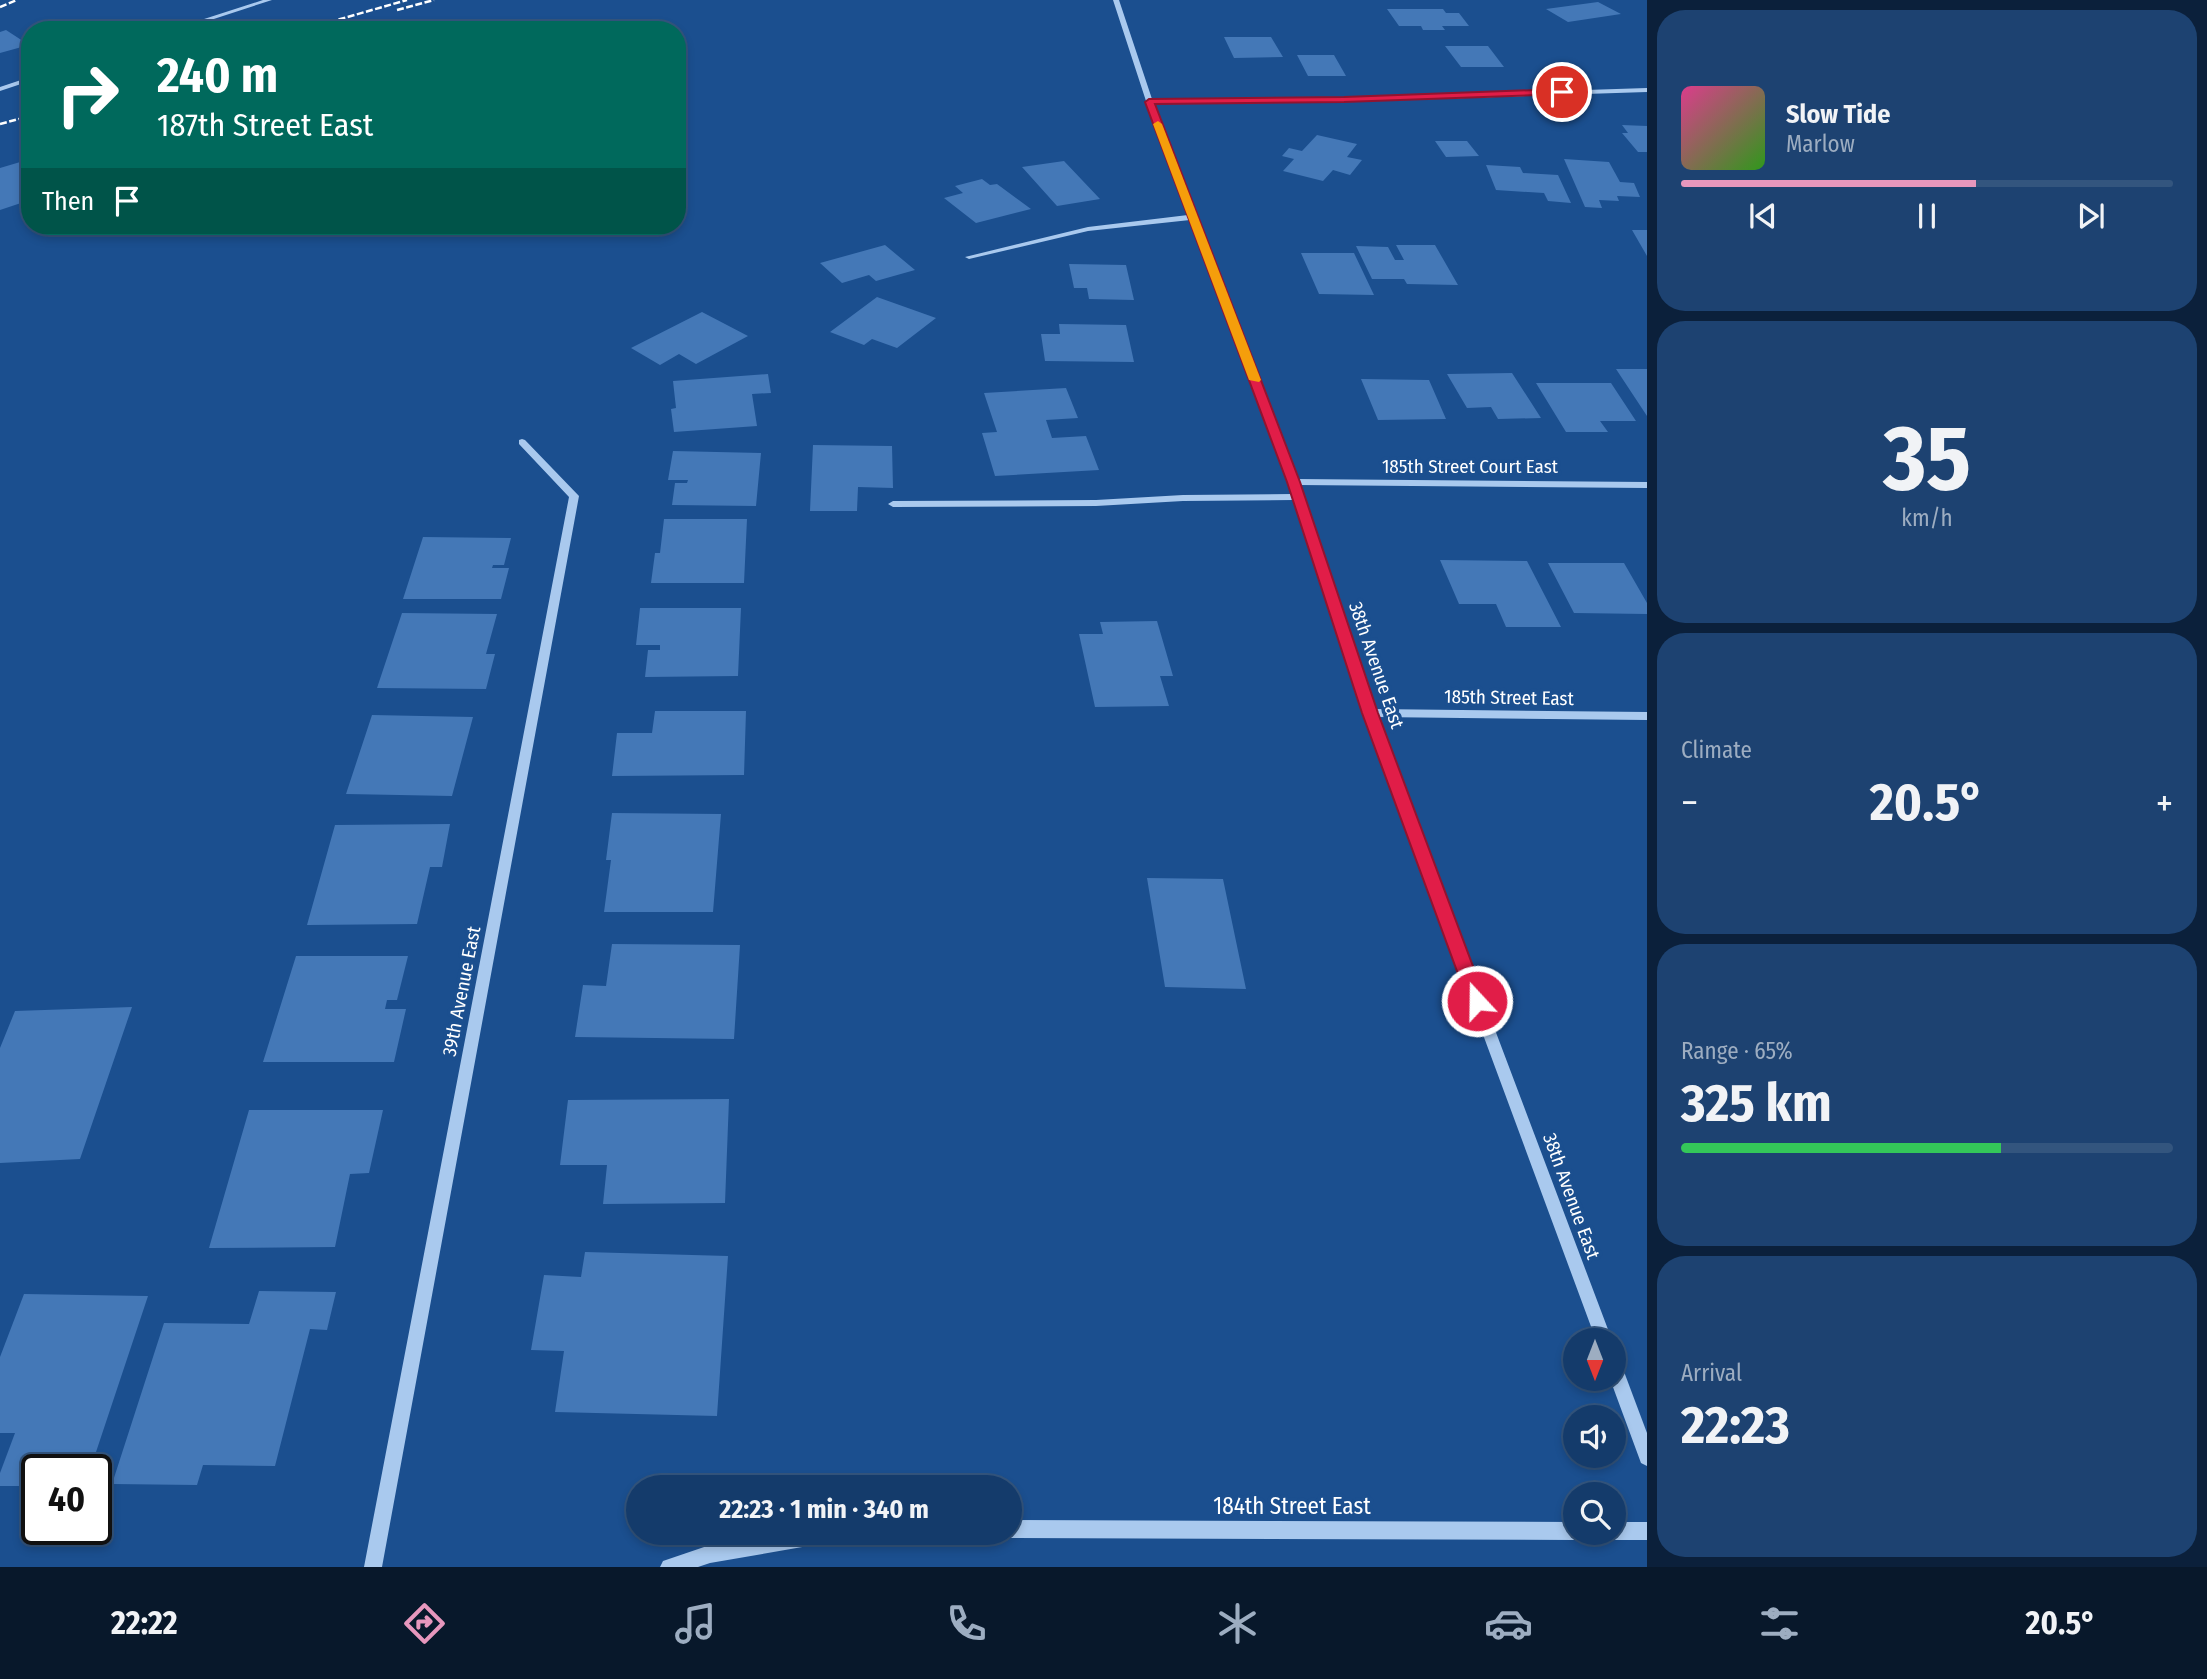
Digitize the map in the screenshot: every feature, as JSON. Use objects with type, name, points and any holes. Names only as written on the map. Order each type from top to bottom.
[{"type":"street","points":[[202,21],[269,0]]},
{"type":"street","name":"38th Avenue East","points":[[1116,0],[1149,102],[1293,482],[1370,713],[1600,1328]]},
{"type":"street","points":[[0,89],[21,82]]},
{"type":"street","points":[[1149,102],[1344,100],[1647,90]]},
{"type":"street","points":[[969,257],[1088,229],[1193,217]]},
{"type":"street","name":"39th Avenue East","points":[[373,1567],[574,496],[522,442]]},
{"type":"street","name":"185th Street Court East","points":[[1293,482],[1647,485]]},
{"type":"street","points":[[893,504],[1096,503],[1184,498],[1298,497]]},
{"type":"street","name":"185th Street East","points":[[1370,713],[1647,716]]},
{"type":"street","points":[[1623,1391],[1647,1457]]},
{"type":"street","name":"184th Street East","points":[[1022,1529],[1563,1531]]},
{"type":"street","points":[[1626,1531],[1647,1531]]},
{"type":"street","points":[[669,1567],[710,1554],[762,1545]]},
{"type":"building","points":[[1598,2],[1621,14],[1568,22],[1546,9]]},
{"type":"building","points":[[1387,9],[1443,9],[1446,13],[1459,13],[1469,26],[1442,26],[1445,30],[1423,30],[1421,26],[1399,26]]},
{"type":"building","points":[[6,30],[21,40],[21,47],[0,53],[0,32]]},
{"type":"building","points":[[1224,37],[1271,37],[1283,57],[1234,58]]},
{"type":"building","points":[[1445,46],[1488,46],[1504,67],[1461,67]]},
{"type":"building","points":[[1297,55],[1334,55],[1346,76],[1308,76]]},
{"type":"building","points":[[1622,125],[1647,126],[1647,152],[1638,152],[1622,133],[1628,133]]},
{"type":"building","points":[[1317,135],[1357,144],[1347,157],[1362,160],[1350,175],[1333,170],[1323,181],[1283,171],[1294,159],[1282,156],[1289,148],[1302,151]]},
{"type":"building","points":[[1435,141],[1467,141],[1479,156],[1446,157]]},
{"type":"building","points":[[1564,159],[1609,162],[1620,182],[1634,183],[1640,197],[1617,196],[1619,201],[1599,200],[1602,208],[1585,207]]},
{"type":"building","points":[[1064,161],[1100,199],[1057,206],[1022,167]]},
{"type":"building","points":[[21,162],[21,203],[0,210],[0,168]]},
{"type":"building","points":[[1486,165],[1520,167],[1523,173],[1558,175],[1571,203],[1548,201],[1544,193],[1496,190]]},
{"type":"building","points":[[982,179],[990,185],[997,184],[1031,209],[976,223],[944,198],[963,193],[955,186]]},
{"type":"building","points":[[1632,230],[1647,230],[1647,256]]},
{"type":"building","points":[[885,245],[915,270],[876,281],[869,275],[842,283],[820,263]]},
{"type":"building","points":[[1396,245],[1435,245],[1458,285],[1407,284],[1404,279],[1372,279],[1356,246],[1388,247],[1395,260],[1404,260]]},
{"type":"building","points":[[1301,253],[1354,253],[1374,295],[1319,294]]},
{"type":"building","points":[[1069,264],[1126,265],[1134,300],[1089,299],[1087,288],[1074,288]]},
{"type":"building","points":[[877,297],[936,318],[897,348],[872,339],[864,345],[830,332]]},
{"type":"building","points":[[702,312],[748,336],[696,364],[679,354],[660,365],[631,348]]},
{"type":"building","points":[[1059,324],[1126,325],[1134,362],[1045,361],[1041,334],[1060,334]]},
{"type":"building","points":[[1616,369],[1647,369],[1647,416]]},
{"type":"building","points":[[1512,373],[1541,418],[1498,419],[1491,407],[1467,408],[1447,374]]},
{"type":"building","points":[[768,374],[771,393],[752,394],[757,426],[674,432],[671,409],[676,408],[673,381]]},
{"type":"building","points":[[1361,379],[1429,380],[1446,419],[1378,420]]},
{"type":"building","points":[[1536,383],[1611,383],[1636,421],[1600,421],[1608,432],[1566,432]]},
{"type":"building","points":[[1066,388],[1078,418],[1046,420],[1052,438],[1086,436],[1099,470],[995,476],[982,433],[997,432],[984,393]]},
{"type":"building","points":[[813,445],[892,446],[893,488],[858,487],[857,511],[810,511]]},
{"type":"building","points":[[673,451],[761,453],[756,506],[672,505],[675,483],[687,483],[688,480],[668,480]]},
{"type":"building","points":[[664,519],[747,519],[744,583],[651,583],[655,553],[660,553]]},
{"type":"building","points":[[423,537],[511,538],[504,565],[493,565],[492,568],[509,568],[501,599],[403,599]]},
{"type":"building","points":[[1440,560],[1527,561],[1561,627],[1506,627],[1496,604],[1459,604]]},
{"type":"building","points":[[1548,563],[1624,563],[1647,603],[1647,614],[1574,613]]},
{"type":"building","points":[[640,608],[741,608],[738,676],[645,677],[648,650],[660,650],[660,645],[636,645]]},
{"type":"building","points":[[402,613],[497,614],[486,654],[495,654],[486,689],[377,688]]},
{"type":"building","points":[[1157,621],[1173,676],[1160,676],[1169,706],[1095,707],[1079,634],[1103,634],[1100,622]]},
{"type":"building","points":[[655,711],[746,711],[744,775],[612,776],[617,733],[652,733]]},
{"type":"building","points":[[372,715],[473,717],[452,796],[346,794]]},
{"type":"building","points":[[612,813],[721,814],[713,912],[604,912],[611,860],[606,860]]},
{"type":"building","points":[[450,824],[442,867],[430,867],[417,924],[307,925],[335,825]]},
{"type":"building","points":[[1147,878],[1223,879],[1246,989],[1165,987]]},
{"type":"building","points":[[612,944],[740,945],[734,1039],[575,1037],[583,985],[606,986]]},
{"type":"building","points":[[296,956],[408,956],[397,1000],[387,1000],[385,1009],[406,1009],[394,1062],[263,1062]]},
{"type":"building","points":[[132,1007],[80,1159],[0,1163],[0,1048],[15,1011]]},
{"type":"building","points":[[729,1099],[725,1203],[603,1204],[607,1165],[560,1165],[568,1100]]},
{"type":"building","points":[[249,1110],[383,1110],[369,1173],[350,1174],[335,1247],[209,1248]]},
{"type":"building","points":[[585,1252],[728,1256],[717,1416],[555,1412],[564,1351],[531,1350],[544,1275],[581,1277]]},
{"type":"building","points":[[259,1291],[336,1292],[327,1330],[310,1329],[275,1466],[203,1465],[197,1485],[112,1484],[164,1323],[249,1324]]},
{"type":"building","points":[[24,1294],[148,1296],[95,1454],[21,1454],[21,1486],[0,1486],[0,1473],[15,1433],[0,1433],[0,1357]]},
{"type":"railway","points":[[0,7],[17,0]]},
{"type":"railway","points":[[334,21],[407,0]]},
{"type":"railway","points":[[397,10],[434,0]]},
{"type":"railway","points":[[0,124],[21,118]]},
{"type":"slow traffic","points":[[1158,124],[1255,380]]},
{"type":"route","points":[[1477,1001],[1370,713],[1293,482],[1149,102],[1344,100],[1562,92]]}]
